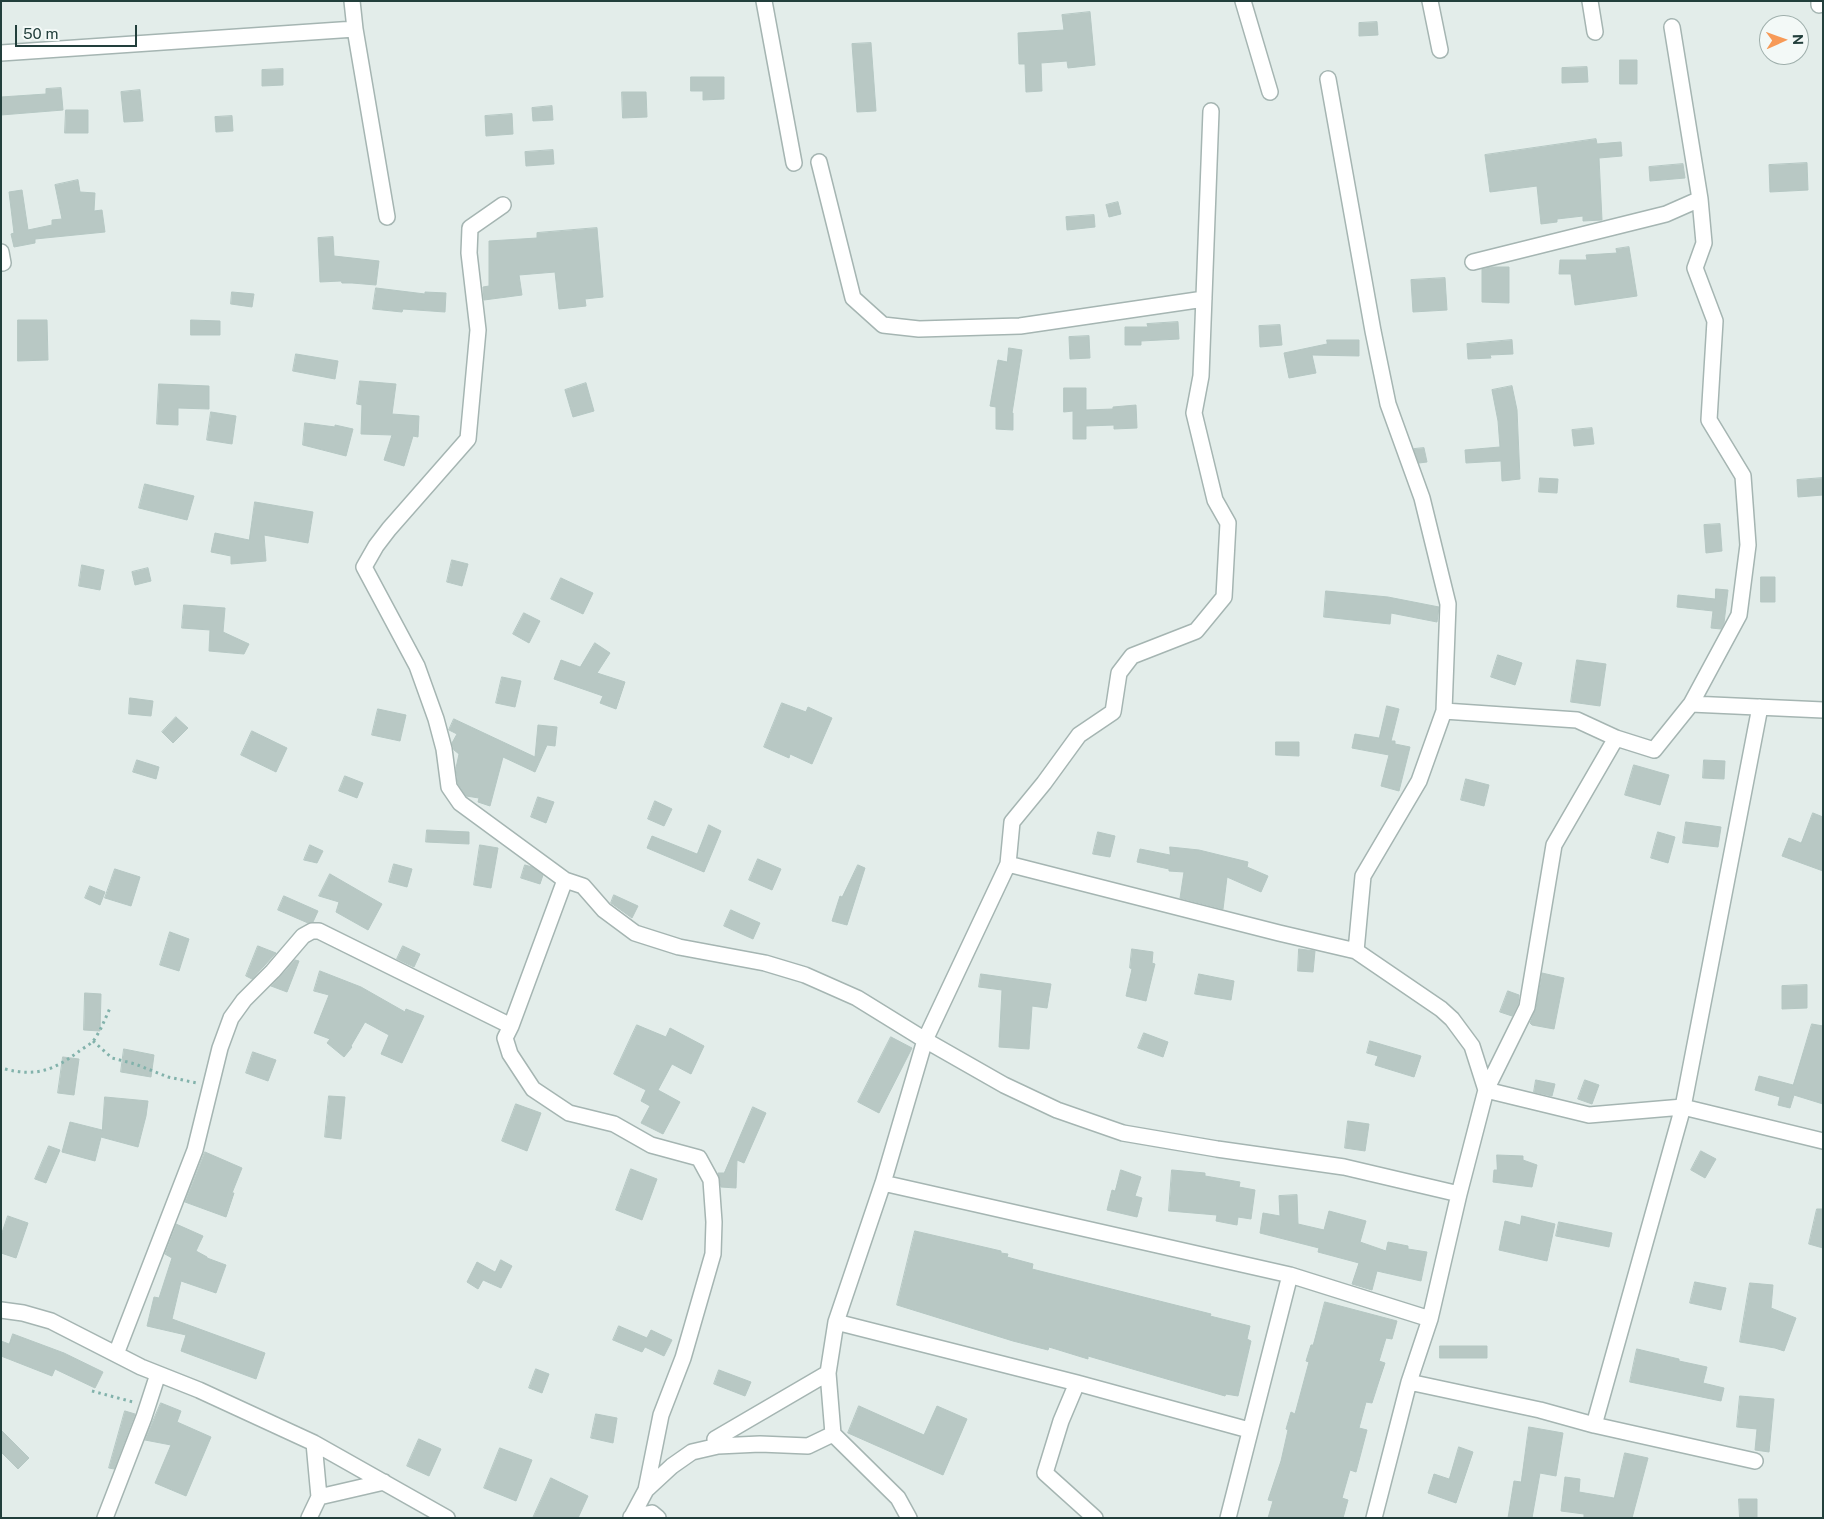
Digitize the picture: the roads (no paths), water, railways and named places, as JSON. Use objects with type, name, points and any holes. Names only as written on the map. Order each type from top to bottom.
[{"type":"street","points":[[352,1],[355,29],[388,217]]},
{"type":"street","points":[[764,1],[794,162]]},
{"type":"street","points":[[1243,1],[1270,92]]},
{"type":"street","points":[[1430,1],[1440,50]]},
{"type":"street","points":[[1590,1],[1595,32]]},
{"type":"street","points":[[1444,711],[1578,720],[1616,738],[1654,750],[1691,704],[1739,615],[1748,544],[1743,476],[1709,420],[1715,321],[1695,268],[1704,243],[1700,199],[1672,27]]},
{"type":"street","points":[[1,53],[355,29]]},
{"type":"street","points":[[1328,79],[1388,404],[1422,498],[1448,604],[1444,711],[1419,781],[1363,876],[1356,951]]},
{"type":"street","points":[[909,1518],[898,1498],[833,1434],[828,1373],[836,1322],[883,1183],[925,1040],[1008,864],[1012,822],[1044,783],[1079,734],[1113,712],[1119,673],[1132,656],[1196,631],[1224,597],[1228,523],[1214,500],[1194,413],[1201,376],[1211,110]]},
{"type":"street","points":[[819,162],[853,298],[883,325],[919,329],[1020,326],[1204,299]]},
{"type":"street","points":[[1473,262],[1666,214],[1700,199]]},
{"type":"street","points":[[503,205],[470,228],[469,253],[478,330],[468,439],[389,529],[364,566],[417,666],[444,749],[449,787],[460,803],[566,880],[583,886],[604,910],[635,933],[679,947],[765,963],[805,975],[857,998],[925,1040],[1004,1085],[1056,1110],[1123,1133],[1217,1149],[1344,1167],[1459,1194]]},
{"type":"street","points":[[1691,704],[1823,710]]},
{"type":"street","points":[[1594,1425],[1684,1107],[1760,708]]},
{"type":"street","points":[[1374,1518],[1409,1382],[1430,1319],[1459,1194],[1486,1090],[1527,1007],[1554,845],[1616,738]]},
{"type":"street","points":[[1008,864],[1356,951],[1441,1009],[1452,1019],[1472,1046],[1486,1090]]},
{"type":"street","points":[[566,880],[505,1038],[510,1054],[533,1089],[569,1113],[614,1124],[651,1146],[699,1158],[711,1180],[714,1222],[713,1254],[682,1358],[662,1415],[646,1490],[631,1518]]},
{"type":"street","points":[[116,1354],[195,1150],[220,1048],[231,1018],[244,1000],[273,971],[303,936],[312,931],[319,931],[511,1026]]},
{"type":"street","points":[[1486,1090],[1589,1116],[1684,1107],[1823,1141]]},
{"type":"street","points":[[883,1183],[1290,1275],[1430,1319]]},
{"type":"street","points":[[1228,1518],[1290,1275]]},
{"type":"street","points":[[1,1310],[23,1313],[52,1321],[158,1374],[199,1390],[314,1443],[447,1518]]},
{"type":"street","points":[[836,1322],[1077,1383],[1249,1430]]},
{"type":"street","points":[[718,1446],[715,1439],[828,1373]]},
{"type":"street","points":[[105,1518],[148,1406],[158,1374]]},
{"type":"street","points":[[1409,1382],[1540,1410],[1594,1425],[1755,1461]]},
{"type":"street","points":[[1077,1383],[1061,1421],[1045,1474],[1095,1518]]},
{"type":"street","points":[[646,1490],[672,1466],[692,1452],[718,1446],[760,1444],[808,1446],[833,1434]]},
{"type":"street","points":[[308,1518],[319,1497],[314,1443]]},
{"type":"street","points":[[319,1497],[384,1482]]},
{"type":"street","points":[[631,1518],[652,1513],[658,1518]]}]
